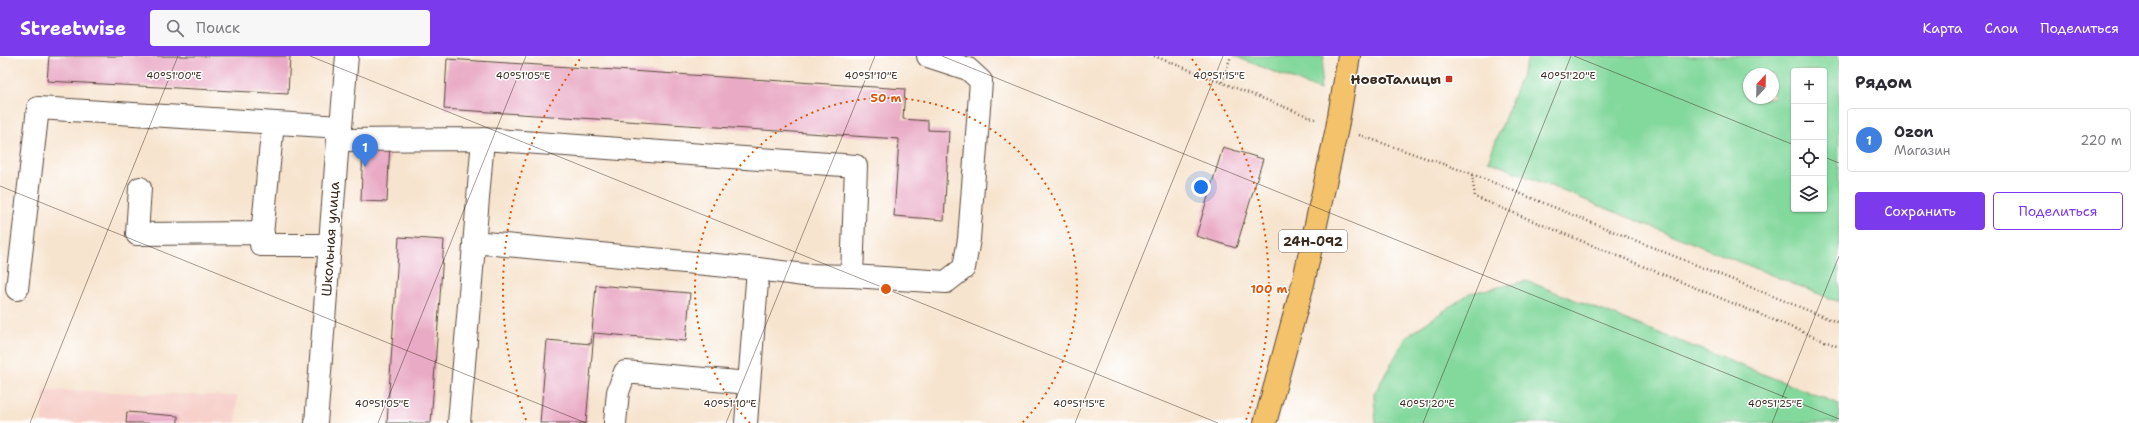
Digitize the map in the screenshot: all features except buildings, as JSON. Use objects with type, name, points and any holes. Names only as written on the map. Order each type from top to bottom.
[{"type":"main road","name":"24Н-092","points":[[1265,423],[1303,284],[1337,128],[1349,56]]},
{"type":"street","name":"Школьная улица","points":[[316,423],[339,134],[347,56]]},
{"type":"street","points":[[474,242],[758,269],[804,275],[852,276],[946,282],[964,268],[969,239],[981,81],[968,69],[928,56]]},
{"type":"street","points":[[17,289],[38,108],[273,123],[339,134],[483,139],[856,166],[852,276]]},
{"type":"street","points":[[273,123],[262,246],[330,245]]},
{"type":"street","points":[[459,423],[483,139]]},
{"type":"street","points":[[140,188],[137,234],[263,233]]},
{"type":"street","points":[[746,423],[758,269]]},
{"type":"street","points":[[615,423],[618,392],[625,372],[749,383]]},
{"type":"path","points":[[1154,56],[1337,128],[1472,174],[1839,323]]},
{"type":"path","points":[[1222,82],[1231,56]]},
{"type":"path","points":[[1472,174],[1474,197],[1839,347]]},
{"type":"shaded area","points":[[44,390],[237,396],[236,423],[42,423]]},
{"type":"green space","points":[[1234,56],[1324,56],[1320,90]]},
{"type":"green space","points":[[1529,56],[1839,56],[1839,302],[1488,161]]},
{"type":"green space","points":[[1527,281],[1839,404],[1839,423],[1376,423],[1374,394],[1407,336],[1470,293]]},
{"type":"place","name":"НовоТалицы","points":[[1449,79]]},
{"type":"place","name":"Ozon","points":[[365,167]]}]
